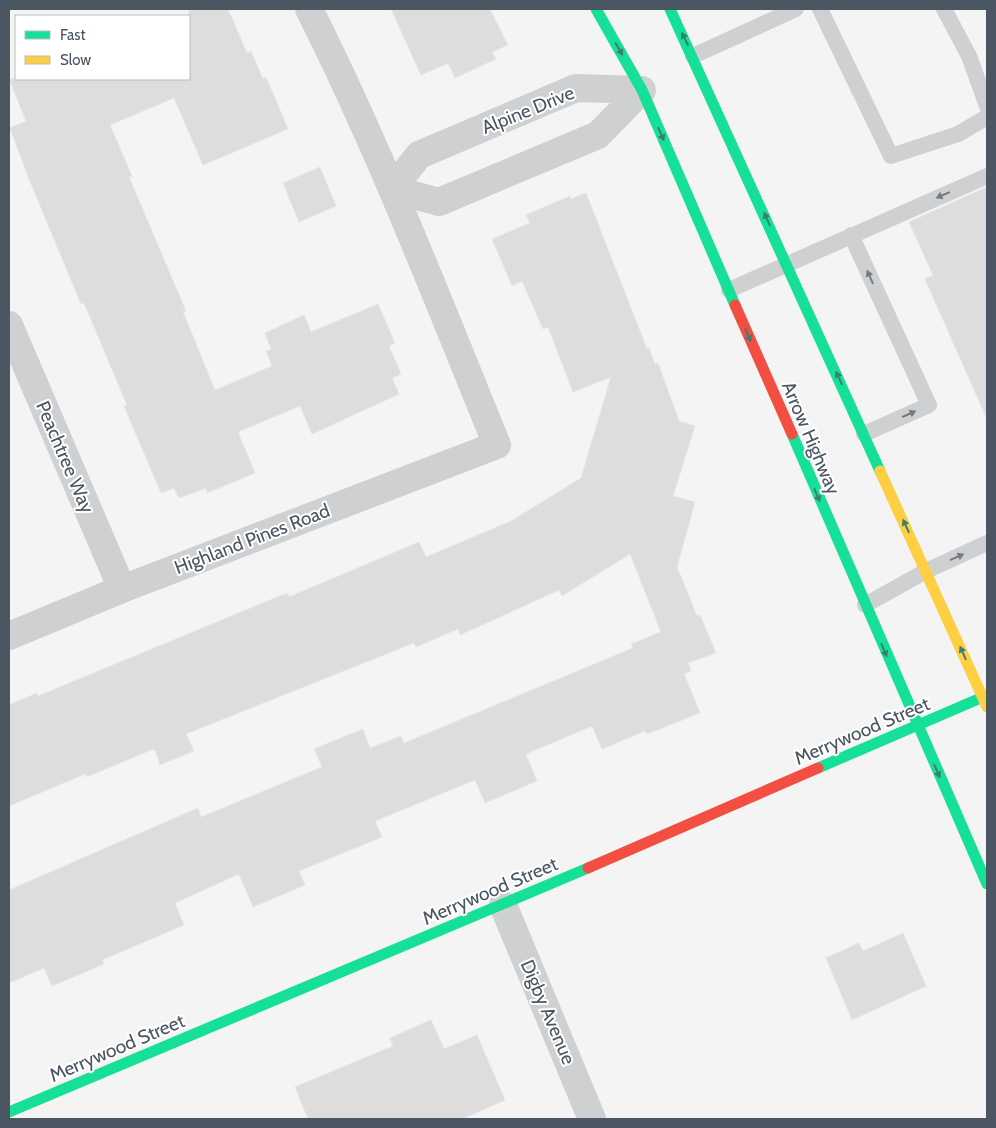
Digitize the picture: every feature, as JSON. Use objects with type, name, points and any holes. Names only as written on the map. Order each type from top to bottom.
[{"type":"main road","name":"Arrow Highway","points":[[596,9],[642,90],[987,884]]},
{"type":"main road","points":[[670,9],[985,702]]},
{"type":"main road","name":"Merrywood Street","points":[[9,1112],[503,906],[917,726],[985,702]]},
{"type":"street","points":[[309,9],[334,58],[392,189],[439,202],[598,134],[642,90]]},
{"type":"street","name":"Alpine Drive","points":[[392,189],[419,155],[576,88],[642,90]]},
{"type":"street","name":"Highland Pines Road","points":[[9,636],[122,589],[497,445],[392,189]]},
{"type":"street","name":"Peachtree Way","points":[[9,325],[122,589]]},
{"type":"street","name":"Digby Avenue","points":[[503,906],[592,1119]]},
{"type":"lane","points":[[693,56],[796,9]]},
{"type":"lane","points":[[820,9],[891,156],[958,134],[987,117]]},
{"type":"lane","points":[[944,9],[968,56],[987,106]]},
{"type":"lane","points":[[729,290],[987,176]]},
{"type":"lane","points":[[852,236],[928,406],[864,434]]},
{"type":"lane","points":[[865,605],[926,571],[987,543]]},
{"type":"building","points":[[189,9],[228,9],[247,53],[251,51],[263,79],[266,77],[288,129],[203,165],[174,98],[110,125],[132,176],[129,177],[186,311],[183,312],[215,390],[272,366],[266,351],[271,349],[265,333],[304,315],[311,332],[378,304],[395,343],[389,346],[401,374],[392,378],[399,394],[312,434],[300,406],[238,432],[255,473],[207,493],[206,488],[179,498],[174,488],[161,493],[124,406],[127,405],[84,303],[81,304],[29,179],[10,128],[26,121],[9,79],[190,80]]},
{"type":"building","points":[[391,9],[490,9],[508,45],[492,52],[496,59],[455,78],[448,63],[421,75]]},
{"type":"building","points":[[320,167],[336,206],[299,222],[283,183]]},
{"type":"building","points":[[987,187],[987,419],[925,279],[933,275],[909,222]]},
{"type":"building","points":[[586,193],[647,349],[649,348],[655,364],[658,363],[679,421],[695,426],[673,496],[695,502],[677,567],[697,616],[700,615],[716,653],[688,663],[691,671],[684,674],[700,713],[647,734],[645,731],[602,749],[592,726],[526,754],[537,781],[485,803],[475,780],[375,821],[382,837],[299,871],[305,885],[253,907],[239,874],[175,903],[184,925],[102,960],[104,964],[52,986],[44,968],[9,983],[9,890],[198,808],[201,817],[322,767],[314,749],[363,729],[370,748],[401,736],[404,743],[633,648],[631,644],[661,632],[630,554],[562,596],[559,590],[460,635],[458,629],[416,647],[414,643],[186,734],[194,751],[160,765],[155,750],[151,750],[87,777],[85,774],[9,806],[9,705],[37,693],[38,696],[287,593],[289,597],[419,542],[426,557],[511,521],[581,478],[611,377],[573,392],[548,327],[543,329],[522,281],[512,286],[492,239],[530,223],[526,215],[570,196],[571,199]]},
{"type":"building","points":[[903,933],[926,986],[852,1020],[826,958],[859,943],[863,951]]},
{"type":"building","points":[[431,1020],[444,1049],[477,1035],[505,1100],[462,1119],[308,1119],[295,1087],[393,1046],[390,1038]]},
{"type":"traffic: fast","points":[[596,9],[642,90],[735,305]]},
{"type":"traffic: fast","points":[[670,9],[880,471]]},
{"type":"traffic: fast","points":[[792,434],[987,884]]},
{"type":"traffic: fast","points":[[818,768],[983,697]]},
{"type":"traffic: fast","points":[[9,1112],[588,868]]},
{"type":"traffic: slow","points":[[880,471],[987,707]]},
{"type":"traffic: jam","points":[[735,305],[792,434]]},
{"type":"traffic: jam","points":[[588,868],[818,768]]}]
